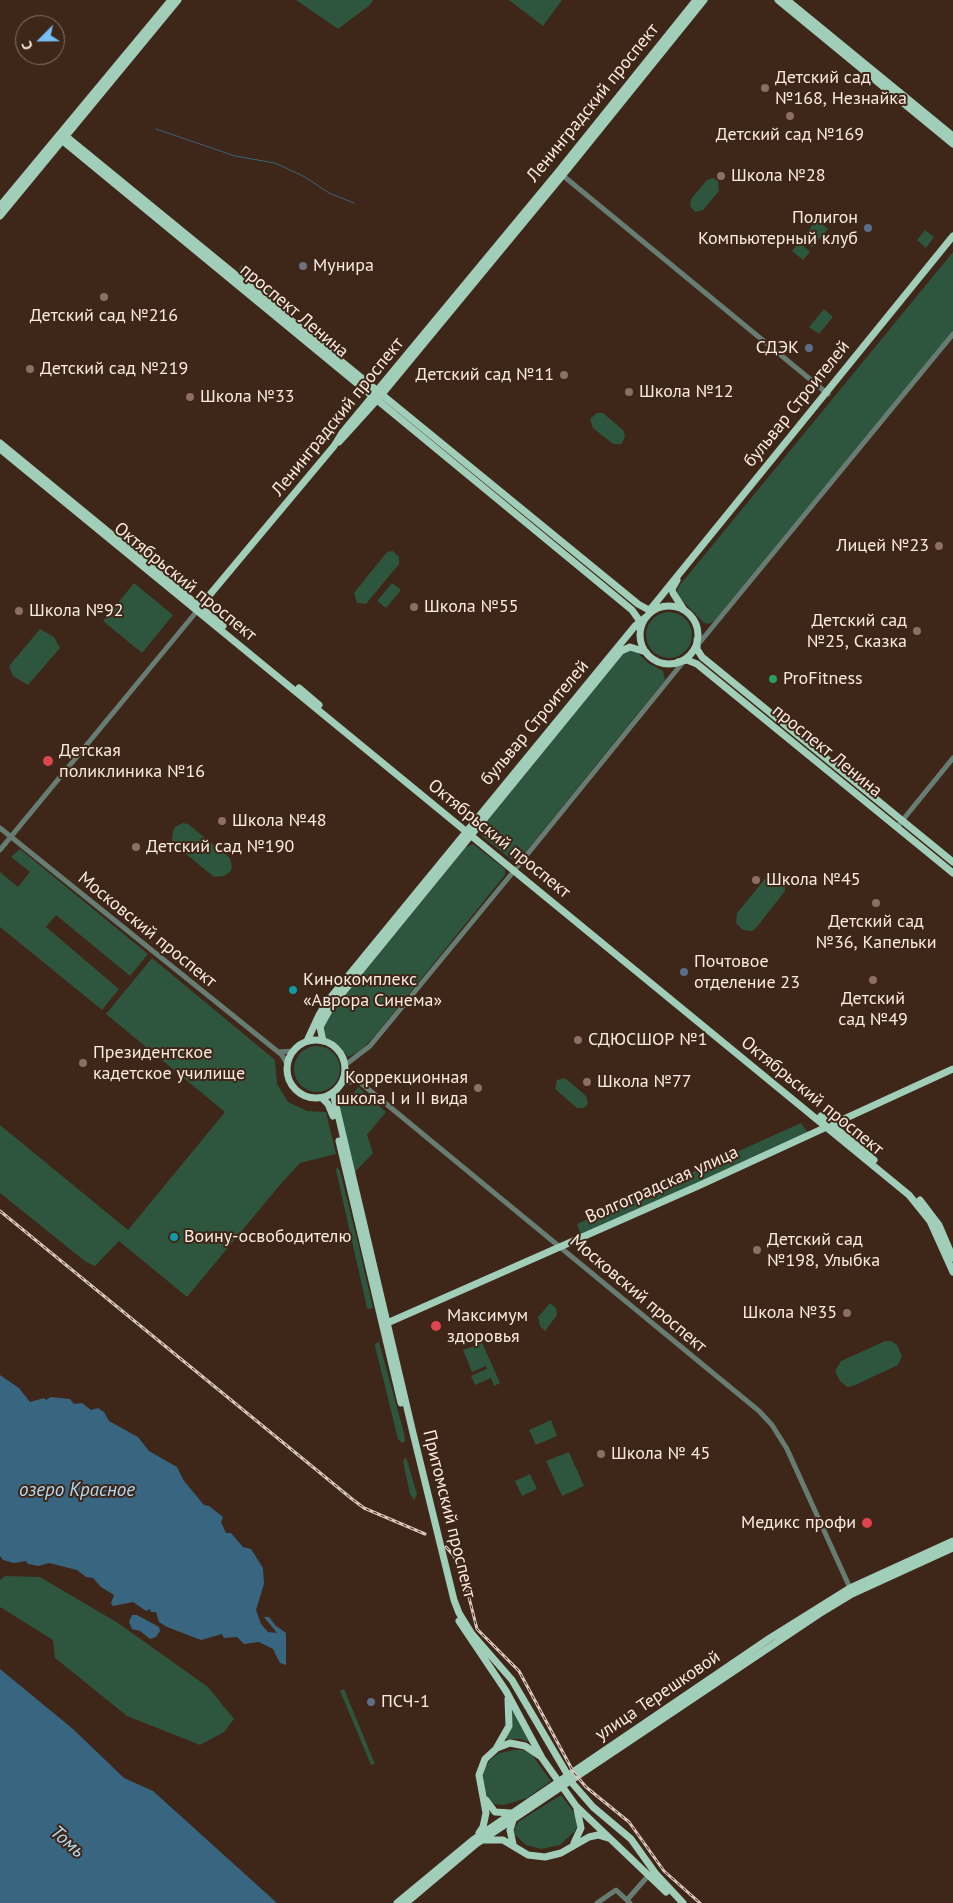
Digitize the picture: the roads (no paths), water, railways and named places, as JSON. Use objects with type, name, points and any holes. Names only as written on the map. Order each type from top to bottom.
[{"type":"main road","points":[[0,216],[171,0]]},
{"type":"main road","points":[[0,206],[62,137],[178,0]]},
{"type":"main road","name":"Ленинградский проспект","points":[[560,174],[696,0]]},
{"type":"main road","name":"Ленинградский проспект","points":[[198,609],[334,446],[342,433],[378,394],[704,0]]},
{"type":"main road","points":[[778,0],[953,144]]},
{"type":"main road","points":[[787,0],[953,136]]},
{"type":"main road","name":"проспект Ленина","points":[[62,137],[638,604],[647,617]]},
{"type":"main road","name":"бульвар Строителей","points":[[323,1041],[320,1030],[326,1014],[470,832],[647,617],[953,236]]},
{"type":"main road","name":"бульвар Строителей","points":[[684,610],[673,594],[674,583],[827,394],[953,243]]},
{"type":"main road","name":"проспект Ленина","points":[[378,394],[632,610],[647,617]]},
{"type":"main road","name":"Октябрьский проспект","points":[[0,443],[198,609]]},
{"type":"main road","name":"Октябрьский проспект","points":[[0,450],[198,609],[912,1192],[939,1226],[953,1258]]},
{"type":"main road","points":[[669,606],[684,610],[694,621],[698,630],[696,645],[684,660],[661,662],[646,652],[640,639],[647,617],[669,606]]},
{"type":"main road","name":"проспект Ленина","points":[[696,645],[702,657],[953,862]]},
{"type":"main road","name":"бульвар Строителей","points":[[307,1041],[310,1038],[318,1015],[326,1003],[621,651],[630,647],[646,652]]},
{"type":"main road","name":"проспект Ленина","points":[[684,660],[697,664],[953,874]]},
{"type":"main road","points":[[307,1041],[323,1041],[338,1049],[345,1067],[342,1084],[333,1093],[322,1098],[307,1097],[295,1089],[288,1075],[288,1064],[294,1051],[307,1041]]},
{"type":"main road","name":"Волгоградская улица","points":[[385,1324],[953,1069]]},
{"type":"main road","name":"Притомский проспект","points":[[333,1093],[450,1600],[462,1628],[506,1691],[542,1758],[576,1806],[678,1903]]},
{"type":"main road","name":"Притомский проспект","points":[[322,1098],[330,1107],[334,1122],[454,1600],[465,1624],[501,1666],[573,1784],[593,1807],[632,1839],[656,1874],[682,1903]]},
{"type":"main road","name":"Октябрьский проспект","points":[[829,1126],[903,1190],[922,1209],[930,1221],[953,1272]]},
{"type":"main road","name":"улица Терешковой","points":[[586,1767],[770,1638],[850,1588],[953,1541]]},
{"type":"main road","name":"улица Терешковой","points":[[398,1903],[474,1841],[841,1600],[953,1548]]},
{"type":"main road","points":[[492,1670],[494,1664],[501,1666]]},
{"type":"main road","points":[[474,1841],[486,1820],[481,1790],[481,1768],[485,1759],[497,1748],[510,1726],[510,1705],[506,1691]]},
{"type":"main road","points":[[497,1748],[510,1743],[518,1744],[532,1750],[542,1758]]},
{"type":"main road","points":[[481,1790],[488,1805],[495,1812],[512,1816],[510,1830],[513,1844]]},
{"type":"main road","points":[[574,1844],[581,1828],[576,1806]]},
{"type":"main road","points":[[474,1841],[494,1838],[513,1844],[528,1855],[545,1857],[561,1853],[574,1844],[595,1836],[613,1841]]},
{"type":"main road","points":[[620,1847],[628,1848],[632,1839]]},
{"type":"main road","name":"улица Терешковой","points":[[406,1903],[474,1841]]},
{"type":"street","points":[[560,174],[827,394]]},
{"type":"street","points":[[696,645],[953,334]]},
{"type":"street","name":"Ленинградский проспект","points":[[0,850],[198,609]]},
{"type":"street","points":[[345,1067],[370,1046],[516,869],[684,660]]},
{"type":"street","points":[[897,827],[953,758]]},
{"type":"street","name":"Московский проспект","points":[[0,828],[277,1052],[288,1064]]},
{"type":"street","points":[[277,1052],[294,1051]]},
{"type":"street","name":"Московский проспект","points":[[345,1067],[358,1081],[759,1411],[772,1425],[787,1448],[850,1588]]},
{"type":"street","points":[[342,1084],[358,1081]]},
{"type":"street","points":[[597,1903],[616,1890],[628,1901],[648,1876]]},
{"type":"water","name":"озеро Красное","points":[[0,1375],[19,1388],[30,1402],[44,1398],[46,1400],[51,1397],[70,1399],[74,1404],[82,1403],[91,1410],[98,1408],[104,1412],[109,1421],[138,1437],[149,1451],[177,1467],[184,1481],[204,1505],[209,1506],[223,1517],[221,1522],[226,1533],[231,1533],[243,1547],[251,1549],[263,1568],[264,1584],[256,1610],[261,1624],[268,1632],[277,1633],[264,1617],[269,1617],[275,1625],[286,1633],[286,1665],[280,1663],[273,1649],[259,1642],[244,1644],[237,1637],[224,1638],[222,1634],[201,1640],[167,1627],[159,1622],[156,1612],[151,1612],[150,1609],[146,1611],[133,1602],[113,1606],[111,1603],[114,1595],[101,1587],[93,1578],[86,1577],[77,1570],[49,1563],[38,1566],[28,1564],[26,1561],[14,1563],[3,1560],[0,1556]]},
{"type":"water","points":[[132,1615],[137,1615],[159,1627],[160,1631],[156,1637],[150,1639],[140,1631],[132,1629],[129,1622]]},
{"type":"water","name":"Томь","points":[[0,1669],[73,1729],[124,1778],[153,1791],[277,1903],[0,1903]]},
{"type":"waterway","points":[[156,129],[235,156],[275,163],[305,177],[329,193],[354,203]]},
{"type":"railway","points":[[0,1211],[352,1499],[364,1508],[425,1534]]},
{"type":"railway","points":[[446,1547],[454,1556],[463,1574],[477,1629],[519,1671],[574,1773],[586,1787],[629,1822],[664,1871],[700,1903]]},
{"type":"place","name":"Детский сад №168, Незнайка","points":[[765,88]]},
{"type":"place","name":"Детский сад №169","points":[[790,116]]},
{"type":"place","name":"Школа №28","points":[[721,176]]},
{"type":"place","name":"Полигон Компьютерный клуб","points":[[868,228]]},
{"type":"place","name":"Мунира","points":[[303,266]]},
{"type":"place","name":"Детский сад №216","points":[[104,297]]},
{"type":"place","name":"СДЭК","points":[[809,348]]},
{"type":"place","name":"Детский сад №219","points":[[30,369]]},
{"type":"place","name":"Детский сад №11","points":[[564,375]]},
{"type":"place","name":"Школа №12","points":[[629,392]]},
{"type":"place","name":"Школа №33","points":[[190,397]]},
{"type":"place","name":"Лицей №23","points":[[939,546]]},
{"type":"place","name":"Школа №55","points":[[414,607]]},
{"type":"place","name":"Школа №92","points":[[19,611]]},
{"type":"place","name":"Детский сад №25, Сказка","points":[[917,631]]},
{"type":"place","name":"ProFitness","points":[[773,679]]},
{"type":"place","name":"Детская поликлиника №16","points":[[48,761]]},
{"type":"place","name":"Школа №48","points":[[222,821]]},
{"type":"place","name":"Детский сад №190","points":[[136,847]]},
{"type":"place","name":"Школа №45","points":[[756,880]]},
{"type":"place","name":"Детский сад №36, Капельки","points":[[876,903]]},
{"type":"place","name":"Почтовое отделение 23","points":[[684,972]]},
{"type":"place","name":"Детский сад №49","points":[[873,980]]},
{"type":"place","name":"Кинокомплекс «Аврора Синема»","points":[[293,990]]},
{"type":"place","name":"СДЮСШОР №1","points":[[578,1040]]},
{"type":"place","name":"Президентское кадетское училище","points":[[83,1063]]},
{"type":"place","name":"Школа №77","points":[[587,1082]]},
{"type":"place","name":"Коррекционная школа I и II вида","points":[[478,1088]]},
{"type":"place","name":"Воину-освободителю","points":[[174,1237]]},
{"type":"place","name":"Детский сад №198, Улыбка","points":[[757,1250]]},
{"type":"place","name":"Школа №35","points":[[847,1313]]},
{"type":"place","name":"Максимум здоровья","points":[[436,1326]]},
{"type":"place","name":"Школа № 45","points":[[601,1454]]},
{"type":"place","name":"Медикс профи","points":[[867,1523]]},
{"type":"place","name":"ПСЧ-1","points":[[371,1702]]}]
